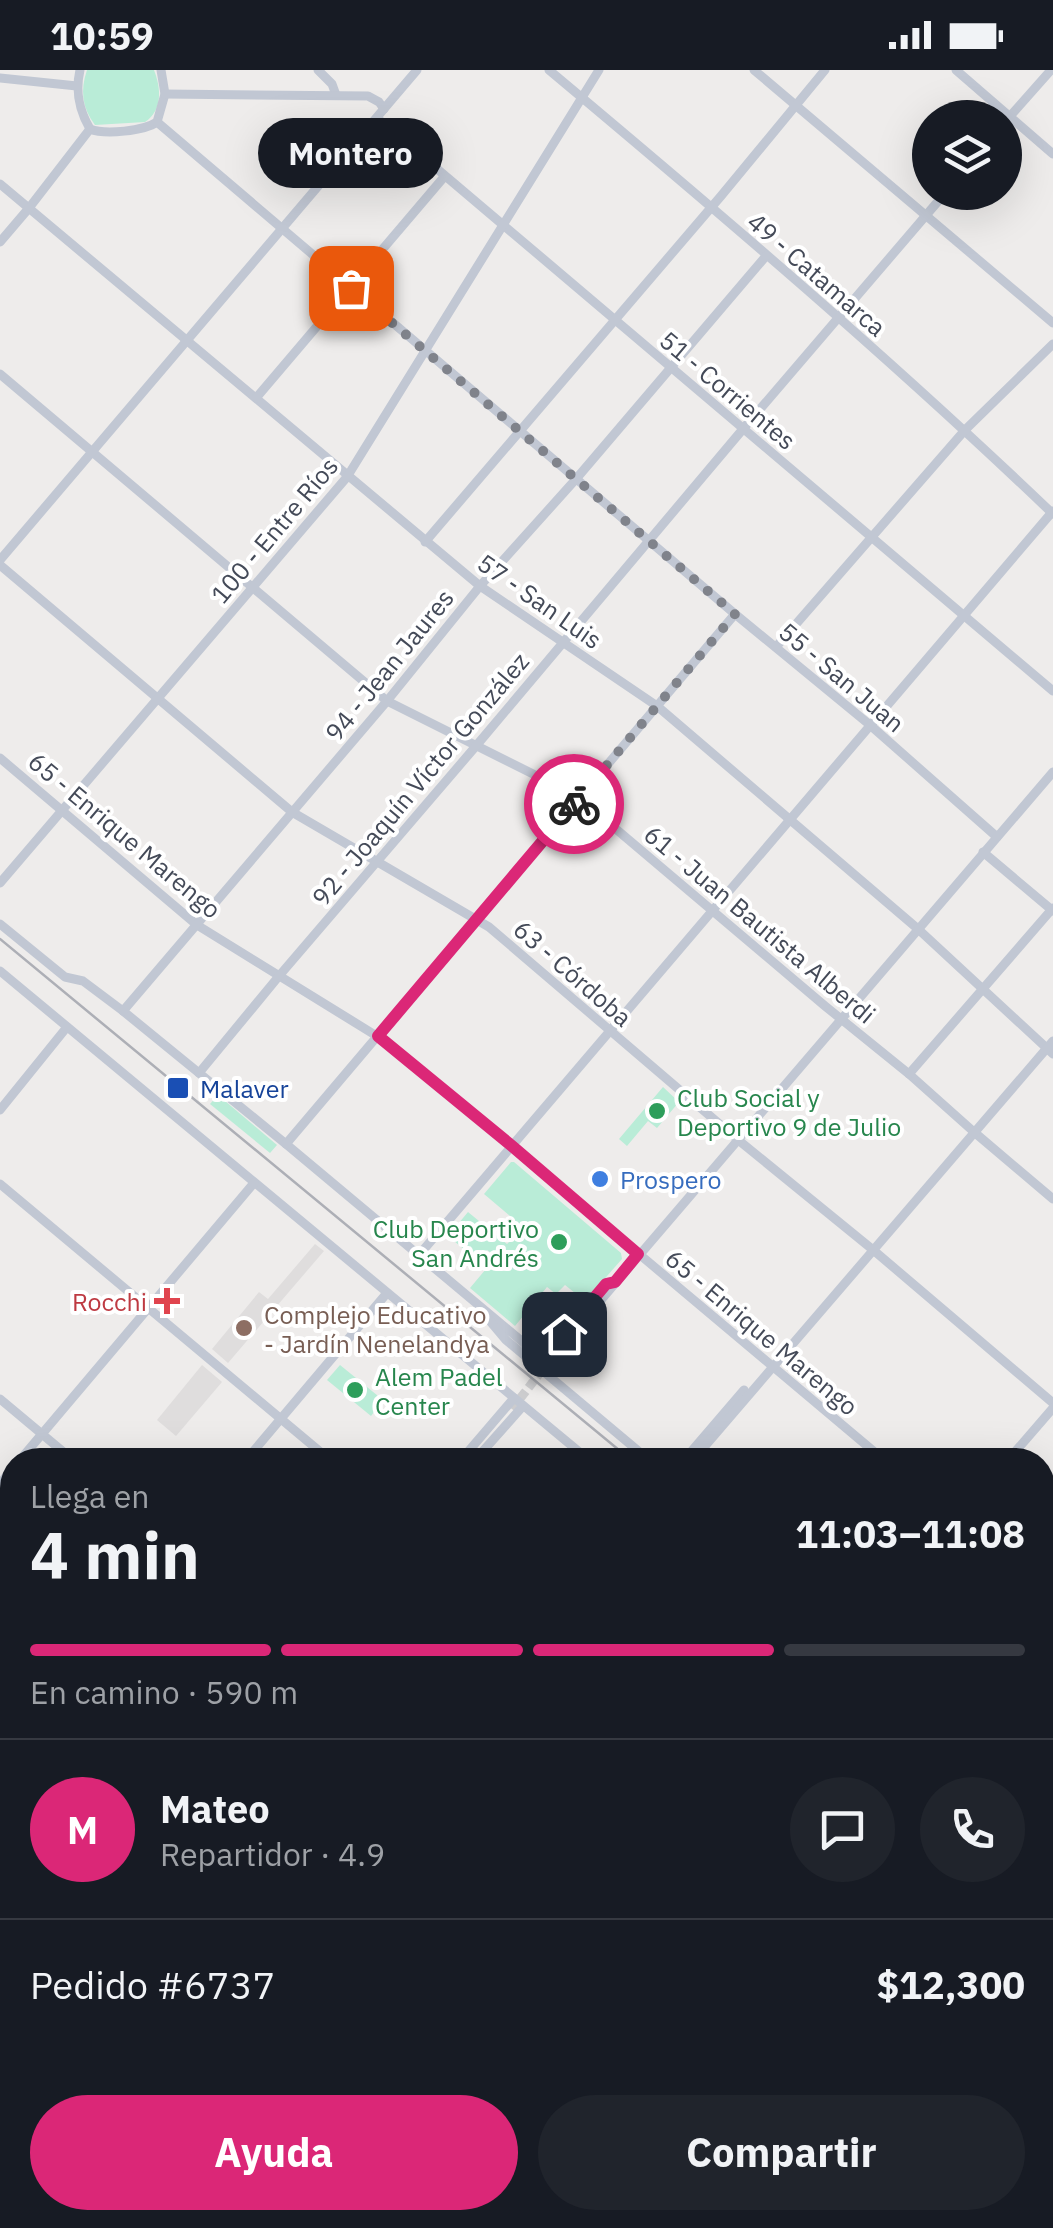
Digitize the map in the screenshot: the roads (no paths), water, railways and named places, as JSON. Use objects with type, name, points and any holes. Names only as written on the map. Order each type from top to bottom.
[{"type":"street","points":[[80,70],[80,110],[90,129],[99,132],[147,128],[157,122],[166,94],[161,70]]},
{"type":"street","points":[[318,70],[332,84],[336,95]]},
{"type":"street","points":[[0,562],[417,70]]},
{"type":"street","name":"49 - Catamarca","points":[[549,70],[838,317],[1052,513]]},
{"type":"street","name":"100 - Entre Ríos","points":[[0,883],[347,476],[599,70]]},
{"type":"street","points":[[754,70],[1053,323]]},
{"type":"street","points":[[425,542],[825,70]]},
{"type":"street","points":[[956,70],[987,100]]},
{"type":"street","points":[[1022,102],[1050,70]]},
{"type":"street","points":[[0,78],[77,86]]},
{"type":"street","points":[[166,94],[368,96],[379,102],[380,114]]},
{"type":"street","name":"51 - Corrientes","points":[[380,114],[444,177],[1053,691]]},
{"type":"street","name":"55 - San Juan","points":[[157,122],[997,836]]},
{"type":"street","points":[[0,242],[90,129]]},
{"type":"street","points":[[1022,130],[1053,154]]},
{"type":"street","points":[[256,398],[444,177]]},
{"type":"street","name":"57 - San Luis","points":[[0,184],[480,586],[657,706],[1051,1048]]},
{"type":"street","name":"92 - Joaquín Víctor González","points":[[199,1073],[931,210]]},
{"type":"street","name":"94 - Jean Jaures","points":[[123,1011],[480,586],[766,256]]},
{"type":"street","points":[[776,647],[965,430],[1053,344]]},
{"type":"street","name":"61 - Juan Bautista Alberdi","points":[[0,374],[387,701],[579,799],[1051,1193]]},
{"type":"street","points":[[420,1255],[1052,513]]},
{"type":"street","name":"63 - Córdoba","points":[[0,562],[292,812],[477,918],[1053,1405]]},
{"type":"street","points":[[286,1144],[735,614]]},
{"type":"street","name":"65 - Enrique Marengo","points":[[0,758],[198,925],[378,1036],[869,1448]]},
{"type":"street","points":[[543,1365],[1053,772]]},
{"type":"street","points":[[910,1074],[1053,910],[984,852]]},
{"type":"street","points":[[0,924],[65,977],[83,981],[123,1011],[286,1144],[472,1300],[636,1448]]},
{"type":"street","points":[[0,971],[573,1448]]},
{"type":"street","points":[[0,1110],[67,1027]]},
{"type":"street","points":[[703,1448],[872,1249],[1051,1048]]},
{"type":"street","points":[[30,1448],[254,1183]]},
{"type":"street","points":[[0,1184],[316,1448]]},
{"type":"street","points":[[256,1448],[387,1293]]},
{"type":"street","points":[[694,1448],[750,1382],[762,1379]]},
{"type":"street","points":[[711,1448],[760,1389],[762,1379]]},
{"type":"street","points":[[0,1399],[59,1448]]},
{"type":"street","points":[[478,1448],[516,1404]]},
{"type":"street","points":[[1018,1448],[1053,1405]]},
{"type":"tunnel","points":[[512,1409],[546,1365]]},
{"type":"railway","points":[[0,939],[616,1448]]},
{"type":"place","name":"Montero","points":[[351,288]]},
{"type":"place","name":"Malaver","points":[[178,1088]]},
{"type":"place","name":"Club Social y Deportivo 9 de Julio","points":[[657,1111]]},
{"type":"place","name":"Prospero","points":[[600,1179]]},
{"type":"place","name":"Club Deportivo San Andrés","points":[[559,1242]]},
{"type":"place","name":"Rocchi","points":[[167,1301]]},
{"type":"place","name":"Complejo Educativo - Jardín Nenelandya","points":[[244,1328]]},
{"type":"place","name":"Alem Padel Center","points":[[355,1390]]}]
